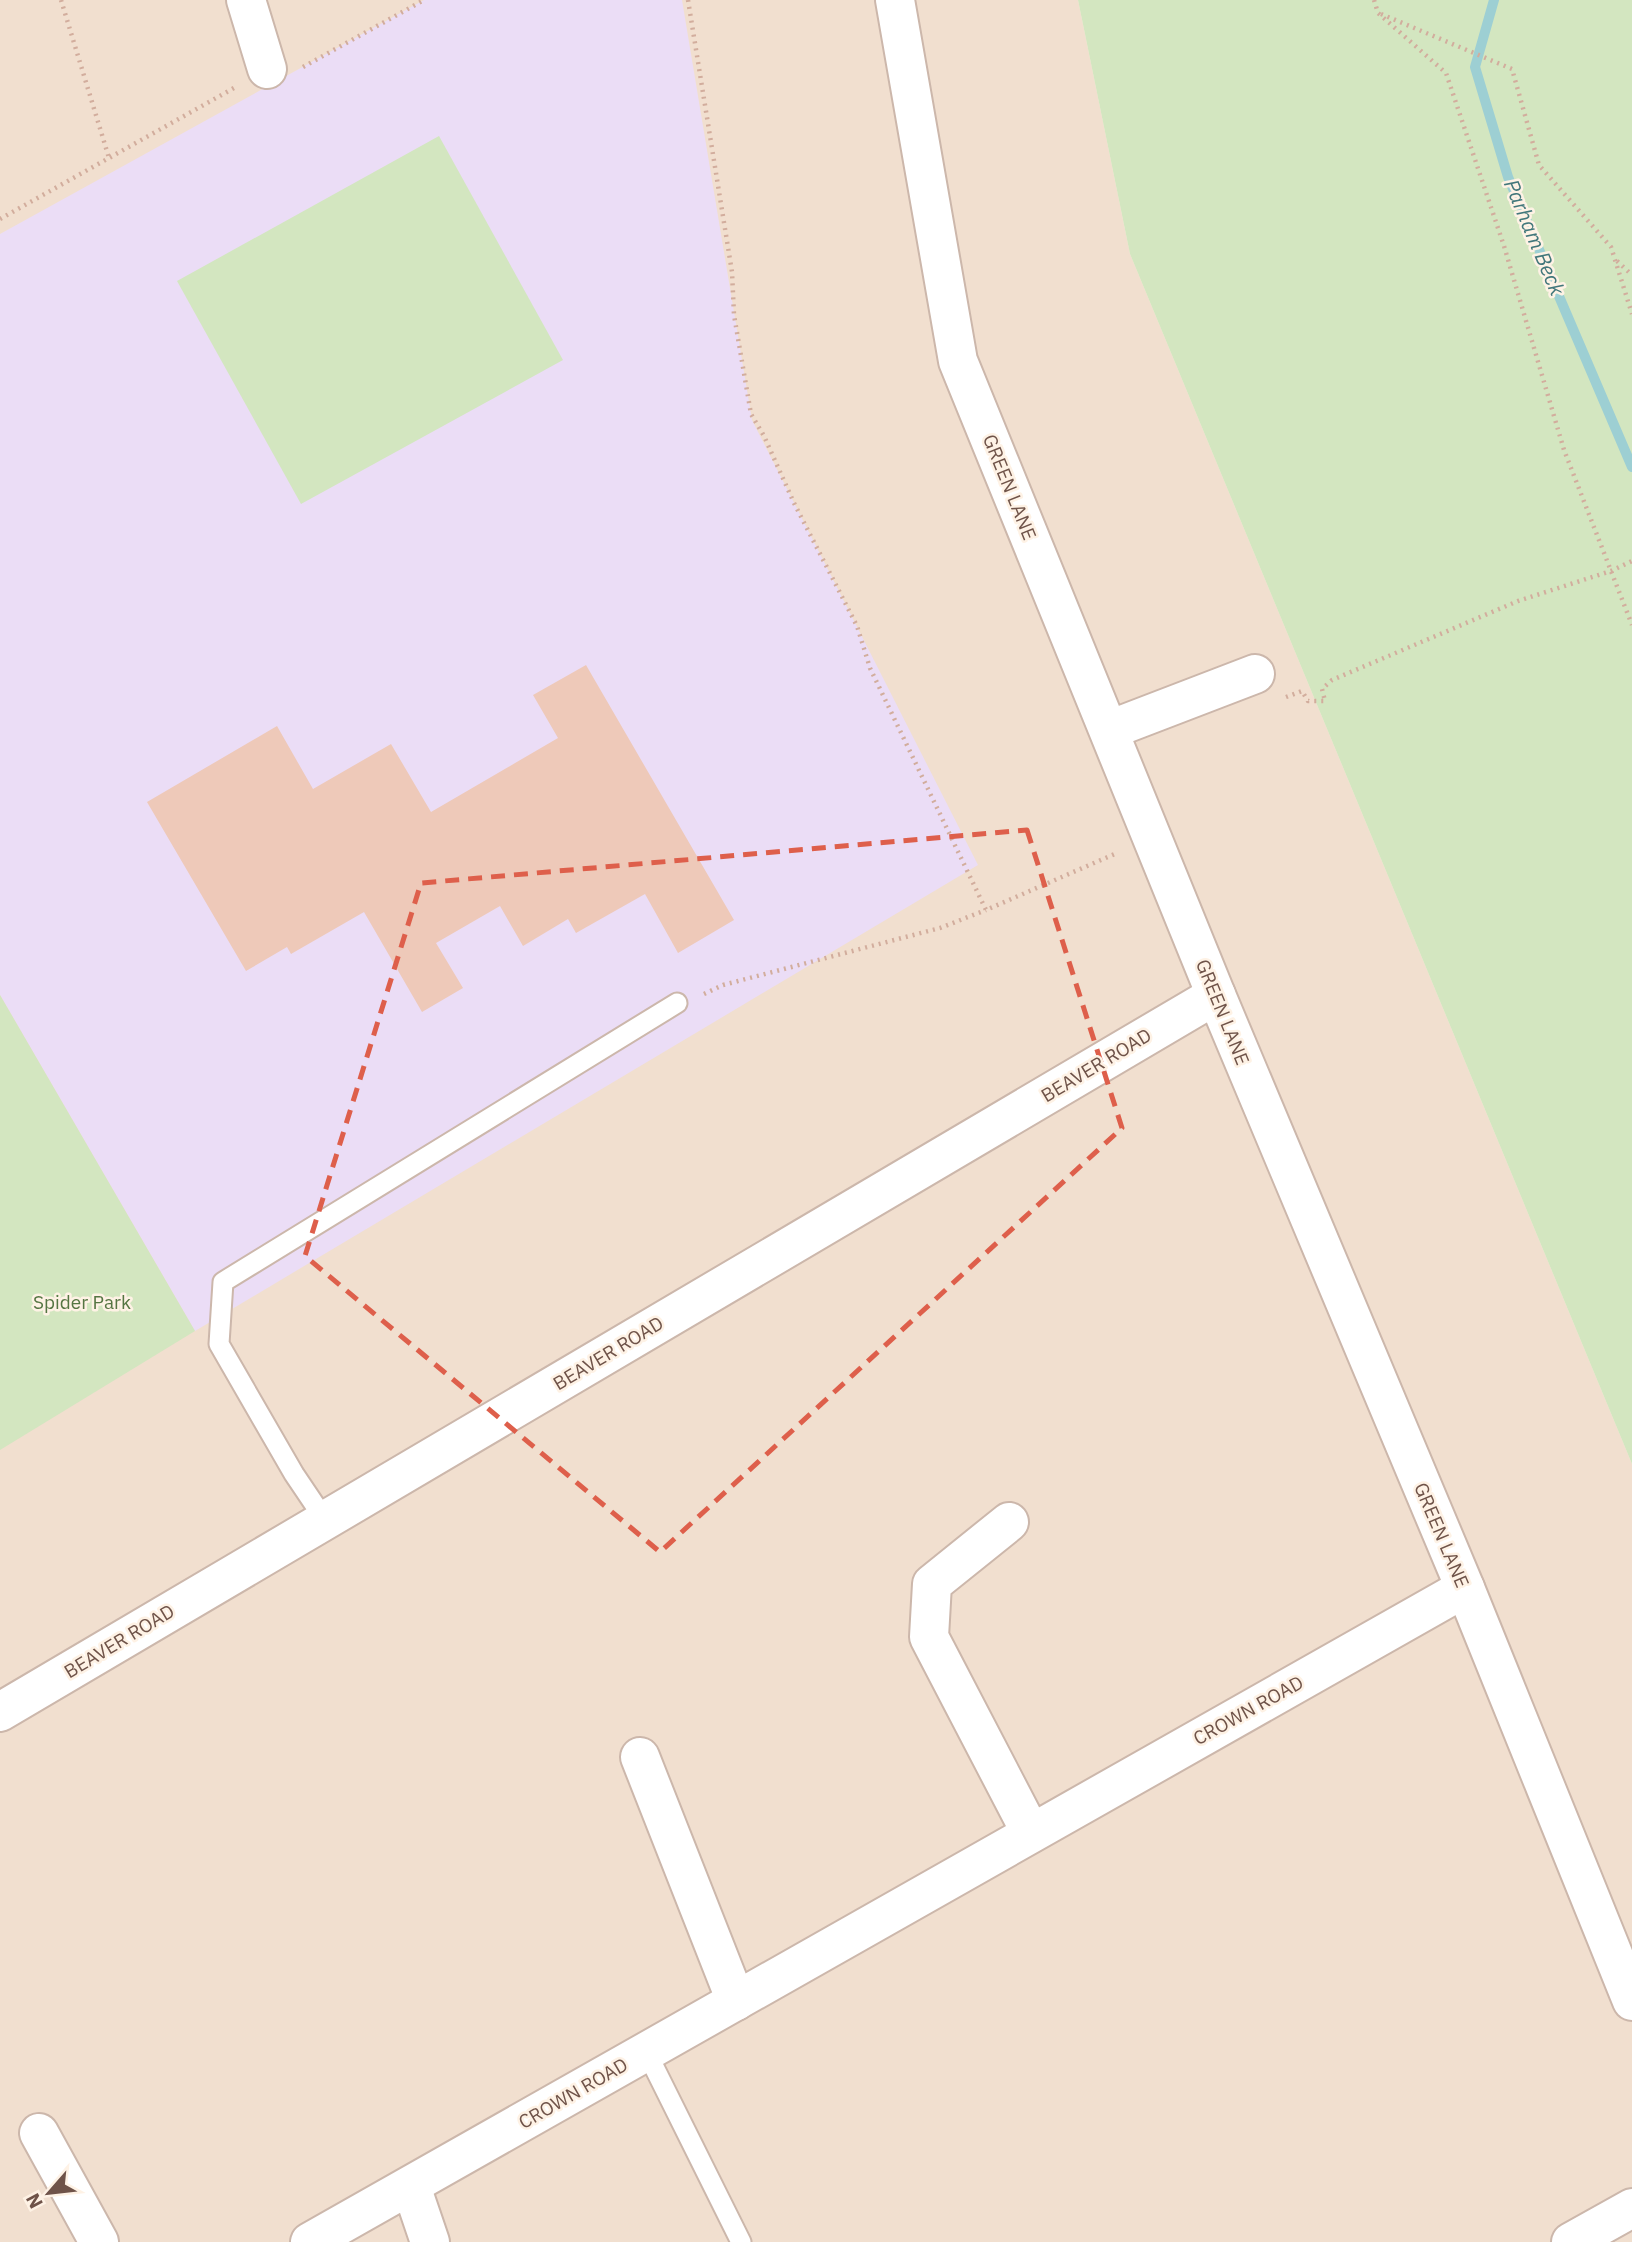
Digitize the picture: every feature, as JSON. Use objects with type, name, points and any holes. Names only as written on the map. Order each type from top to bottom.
[{"type":"street","points":[[246,0],[267,69]]},
{"type":"street","name":"GREEN LANE","points":[[895,0],[958,361],[1216,995],[1465,1588],[1632,2001]]},
{"type":"street","points":[[1109,730],[1266,687]]},
{"type":"street","name":"BEAVER ROAD","points":[[0,1712],[1216,995]]},
{"type":"street","points":[[1009,1522],[932,1584],[929,1637],[1031,1833]]},
{"type":"street","name":"CROWN ROAD","points":[[310,2242],[1465,1588]]},
{"type":"street","points":[[640,1757],[736,2001]]},
{"type":"street","points":[[39,2133],[99,2242]]},
{"type":"street","points":[[411,2186],[430,2242]]},
{"type":"street","points":[[1572,2242],[1632,2208]]},
{"type":"lane","points":[[325,1520],[294,1474],[219,1344],[223,1282],[677,1003]]},
{"type":"lane","points":[[646,2051],[741,2242]]},
{"type":"path","points":[[61,0],[108,158]]},
{"type":"path","points":[[0,219],[267,69],[293,72],[424,0]]},
{"type":"path","points":[[688,0],[732,272],[734,315],[751,414],[857,626],[870,668],[986,910]]},
{"type":"path","points":[[1374,0],[1378,13],[1446,73],[1504,246],[1564,450],[1632,625]]},
{"type":"path","points":[[1378,13],[1512,69],[1539,165],[1611,247],[1621,286],[1632,314]]},
{"type":"path","points":[[1616,260],[1632,275]]},
{"type":"path","points":[[1266,687],[1302,691],[1308,701],[1325,701],[1322,689],[1332,680],[1518,601],[1611,571],[1632,561]]},
{"type":"path","points":[[677,1003],[723,985],[940,928],[1126,850]]},
{"type":"highlighted area","points":[[1027,830],[1122,1128],[660,1552],[305,1256],[421,883]]},
{"type":"shaded area","points":[[0,0],[1078,0],[1130,254],[1632,1464],[1632,2242],[0,2242]]},
{"type":"shaded area","points":[[424,0],[682,0],[752,420],[978,865],[195,1331],[0,995],[0,234]]},
{"type":"green space","points":[[1078,0],[1632,0],[1632,1464],[1130,254]]},
{"type":"green space","points":[[439,136],[563,360],[301,504],[177,281]]},
{"type":"green space","name":"Spider Park","points":[[0,995],[195,1331],[0,1450]]},
{"type":"building","points":[[586,665],[734,920],[678,953],[645,894],[576,933],[568,919],[523,946],[500,906],[436,943],[463,988],[422,1012],[364,912],[291,954],[287,947],[246,971],[147,802],[277,726],[313,789],[391,744],[431,812],[558,738],[533,695]]},
{"type":"waterway","name":"Parham Beck","points":[[1494,0],[1475,67],[1508,177],[1632,467]]}]
